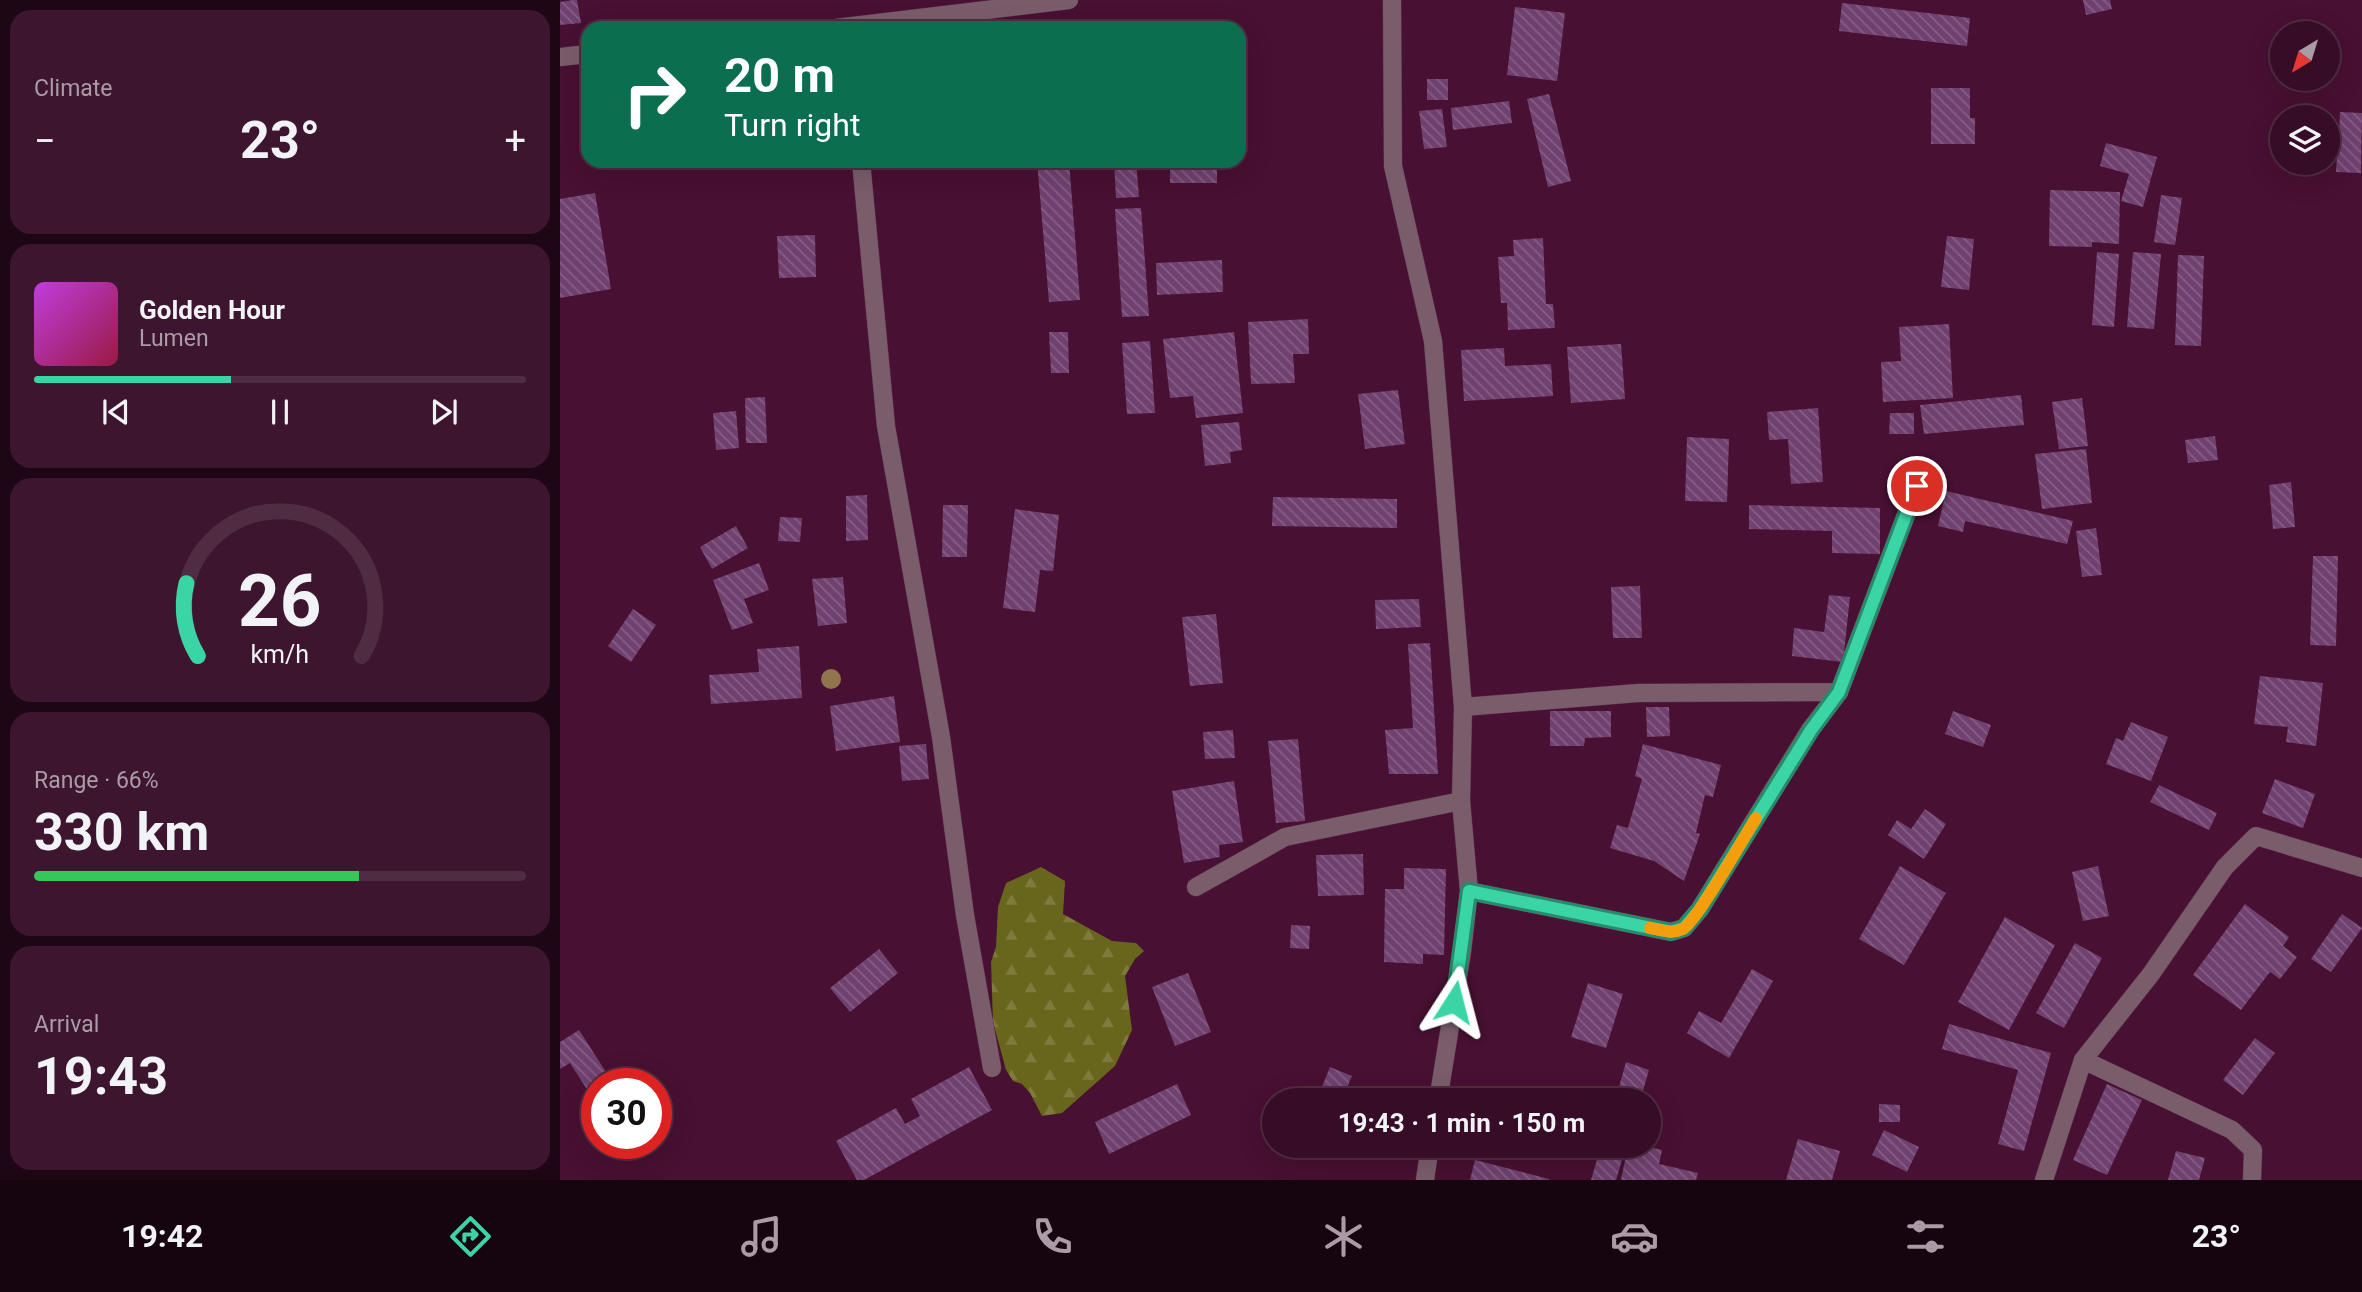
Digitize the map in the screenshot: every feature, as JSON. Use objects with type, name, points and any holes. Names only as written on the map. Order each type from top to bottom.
[{"type":"street","points":[[900,21],[1069,0]]},
{"type":"street","points":[[1392,0],[1393,166],[1433,341],[1463,707],[1461,801],[1469,891],[1440,1088]]},
{"type":"street","points":[[560,57],[581,55]]},
{"type":"street","points":[[862,168],[886,426],[942,737],[965,915],[992,1068]]},
{"type":"street","points":[[1469,891],[1671,932],[1684,928],[1700,909],[1811,730],[1839,692],[1917,486]]},
{"type":"street","points":[[1463,707],[1638,693],[1839,692]]},
{"type":"street","points":[[1196,887],[1285,836],[1461,801]]},
{"type":"street","points":[[2043,1180],[2084,1060],[2151,974],[2225,867],[2256,836],[2362,868]]},
{"type":"street","points":[[2084,1060],[2232,1129],[2253,1150],[2252,1180]]},
{"type":"street","points":[[1425,1180],[1428,1158]]},
{"type":"green space","points":[[1041,867],[1065,881],[1063,914],[1112,941],[1136,943],[1144,951],[1135,959],[1125,976],[1132,1030],[1115,1066],[1062,1113],[1042,1116],[1030,1093],[1022,1084],[1013,1081],[1006,1070],[993,1022],[991,962],[996,947],[998,907],[1006,883]]},
{"type":"building","points":[[577,0],[581,23],[560,25],[560,2]]},
{"type":"building","points":[[2083,0],[2110,0],[2112,9],[2086,15]]},
{"type":"building","points":[[1842,3],[1970,18],[1967,46],[1839,31]]},
{"type":"building","points":[[1515,7],[1565,13],[1557,81],[1507,75]]},
{"type":"building","points":[[1427,79],[1448,79],[1448,100],[1427,100]]},
{"type":"building","points":[[1931,88],[1970,88],[1970,118],[1975,118],[1975,144],[1931,144]]},
{"type":"building","points":[[1549,94],[1571,181],[1548,187],[1527,99]]},
{"type":"building","points":[[1509,101],[1512,123],[1453,130],[1451,108]]},
{"type":"building","points":[[1442,109],[1447,147],[1424,149],[1419,111]]},
{"type":"building","points":[[2340,112],[2362,113],[2361,173],[2340,172]]},
{"type":"building","points":[[2106,143],[2157,157],[2143,207],[2121,201],[2129,174],[2100,166]]},
{"type":"building","points":[[1038,168],[1070,168],[1080,300],[1049,302]]},
{"type":"building","points":[[1114,168],[1137,168],[1139,197],[1116,198]]},
{"type":"building","points":[[1170,168],[1217,168],[1217,183],[1170,183]]},
{"type":"building","points":[[2050,190],[2120,192],[2119,244],[2092,242],[2092,247],[2049,246]]},
{"type":"building","points":[[595,193],[611,289],[560,298],[560,199]]},
{"type":"building","points":[[2161,195],[2182,198],[2175,245],[2154,242]]},
{"type":"building","points":[[1141,208],[1149,316],[1122,317],[1115,209]]},
{"type":"building","points":[[815,235],[816,277],[779,278],[777,236]]},
{"type":"building","points":[[1947,236],[1974,239],[1969,290],[1941,287]]},
{"type":"building","points":[[1543,238],[1546,304],[1553,304],[1555,328],[1508,330],[1507,303],[1501,303],[1498,257],[1514,256],[1513,240]]},
{"type":"building","points":[[2097,252],[2119,254],[2114,327],[2092,325]]},
{"type":"building","points":[[2133,252],[2161,254],[2154,329],[2127,327]]},
{"type":"building","points":[[2178,255],[2204,256],[2201,346],[2175,345]]},
{"type":"building","points":[[1222,260],[1223,292],[1157,295],[1156,263]]},
{"type":"building","points":[[1308,319],[1309,354],[1293,354],[1295,383],[1251,384],[1248,322]]},
{"type":"building","points":[[1949,324],[1953,398],[1883,402],[1881,362],[1901,361],[1899,327]]},
{"type":"building","points":[[1049,332],[1068,332],[1069,373],[1051,373]]},
{"type":"building","points":[[1234,332],[1243,413],[1196,418],[1193,396],[1170,398],[1163,339]]},
{"type":"building","points":[[1150,341],[1155,413],[1127,414],[1122,343]]},
{"type":"building","points":[[1621,344],[1625,399],[1571,403],[1567,347]]},
{"type":"building","points":[[1504,348],[1505,366],[1551,364],[1553,396],[1464,401],[1461,350]]},
{"type":"building","points":[[1398,390],[1405,444],[1365,449],[1358,394]]},
{"type":"building","points":[[2021,395],[2024,425],[1924,434],[1920,405]]},
{"type":"building","points":[[765,397],[767,443],[746,443],[745,398]]},
{"type":"building","points":[[2082,398],[2088,446],[2059,449],[2052,402]]},
{"type":"building","points":[[1818,408],[1823,482],[1791,484],[1788,439],[1769,440],[1767,412]]},
{"type":"building","points":[[736,411],[739,448],[716,450],[713,413]]},
{"type":"building","points":[[1890,413],[1914,413],[1914,434],[1889,434]]},
{"type":"building","points":[[1239,422],[1242,450],[1230,452],[1231,463],[1205,466],[1201,425]]},
{"type":"building","points":[[2215,436],[2218,460],[2188,463],[2185,440]]},
{"type":"building","points":[[1687,437],[1729,439],[1727,502],[1685,501]]},
{"type":"building","points":[[2086,449],[2092,503],[2042,509],[2035,454]]},
{"type":"building","points":[[2291,482],[2295,527],[2273,529],[2269,485]]},
{"type":"building","points":[[1946,491],[2073,521],[2067,544],[1965,521],[1963,532],[1938,526]]},
{"type":"building","points":[[867,495],[868,540],[846,541],[846,496]]},
{"type":"building","points":[[1273,497],[1397,499],[1397,528],[1272,526]]},
{"type":"building","points":[[943,505],[968,505],[967,557],[942,557]]},
{"type":"building","points":[[1749,505],[1880,508],[1880,554],[1832,553],[1832,531],[1749,529]]},
{"type":"building","points":[[1015,509],[1059,515],[1053,571],[1040,570],[1035,612],[1003,608]]},
{"type":"building","points":[[780,517],[802,518],[800,542],[778,541]]},
{"type":"building","points":[[736,526],[748,548],[712,569],[700,547]]},
{"type":"building","points":[[2096,528],[2102,575],[2082,577],[2076,531]]},
{"type":"building","points":[[2313,556],[2338,556],[2336,646],[2310,645]]},
{"type":"building","points":[[759,563],[769,590],[744,599],[753,623],[732,630],[713,580]]},
{"type":"building","points":[[843,577],[847,623],[818,626],[812,579]]},
{"type":"building","points":[[1640,586],[1642,638],[1613,638],[1611,587]]},
{"type":"building","points":[[1829,595],[1850,597],[1843,662],[1792,656],[1794,628],[1824,632]]},
{"type":"building","points":[[1419,599],[1421,627],[1376,629],[1375,600]]},
{"type":"building","points":[[633,609],[656,625],[631,662],[608,646]]},
{"type":"building","points":[[1216,614],[1223,683],[1190,686],[1182,617]]},
{"type":"building","points":[[1430,643],[1438,774],[1389,774],[1385,730],[1413,728],[1408,644]]},
{"type":"building","points":[[799,646],[802,698],[711,704],[709,675],[759,672],[757,649]]},
{"type":"building","points":[[2260,676],[2323,683],[2316,746],[2286,742],[2288,727],[2254,724]]},
{"type":"building","points":[[894,696],[900,742],[836,751],[830,706]]},
{"type":"building","points":[[1646,707],[1669,707],[1670,736],[1647,737]]},
{"type":"building","points":[[1550,711],[1611,711],[1611,737],[1585,738],[1584,746],[1550,746]]},
{"type":"building","points":[[1953,711],[1991,725],[1983,747],[1945,734]]},
{"type":"building","points":[[2131,722],[2168,737],[2151,781],[2106,764],[2116,738],[2123,741]]},
{"type":"building","points":[[1233,730],[1235,758],[1205,759],[1203,732]]},
{"type":"building","points":[[1298,739],[1305,821],[1276,823],[1268,741]]},
{"type":"building","points":[[926,744],[929,779],[902,781],[899,746]]},
{"type":"building","points":[[1643,744],[1721,765],[1713,797],[1705,795],[1696,833],[1700,834],[1684,881],[1654,861],[1610,848],[1617,825],[1628,828],[1642,779],[1635,776]]},
{"type":"building","points":[[2275,779],[2315,794],[2303,828],[2262,813]]},
{"type":"building","points":[[1234,781],[1243,842],[1219,845],[1220,857],[1184,863],[1172,791]]},
{"type":"building","points":[[2159,785],[2217,813],[2209,830],[2150,802]]},
{"type":"building","points":[[1925,809],[1946,824],[1924,859],[1888,835],[1897,820],[1911,829]]},
{"type":"building","points":[[1363,854],[1364,895],[1318,896],[1316,855]]},
{"type":"building","points":[[1900,866],[1946,893],[1904,965],[1859,939]]},
{"type":"building","points":[[2098,866],[2109,916],[2083,921],[2072,872]]},
{"type":"building","points":[[1404,868],[1446,869],[1444,955],[1423,954],[1423,964],[1384,962],[1385,889],[1404,889]]},
{"type":"building","points":[[2245,904],[2289,937],[2283,946],[2297,957],[2280,979],[2270,972],[2241,1010],[2193,975]]},
{"type":"building","points":[[2342,914],[2362,928],[2331,972],[2311,959]]},
{"type":"building","points":[[2005,917],[2055,945],[2009,1030],[1958,1002]]},
{"type":"building","points":[[1291,925],[1310,926],[1309,949],[1290,948]]},
{"type":"building","points":[[2075,943],[2102,958],[2064,1028],[2036,1013]]},
{"type":"building","points":[[879,949],[898,973],[850,1012],[830,988]]},
{"type":"building","points":[[1752,969],[1773,981],[1729,1058],[1687,1033],[1699,1011],[1721,1023]]},
{"type":"building","points":[[1188,973],[1211,1032],[1175,1046],[1152,987]]},
{"type":"building","points":[[1588,983],[1623,994],[1606,1048],[1571,1037]]},
{"type":"building","points":[[1949,1024],[2051,1053],[2024,1151],[1998,1144],[2018,1070],[1942,1049]]},
{"type":"building","points":[[579,1030],[603,1068],[581,1068],[581,1080],[570,1063],[560,1069],[560,1042]]},
{"type":"building","points":[[2255,1038],[2275,1053],[2243,1095],[2223,1080]]},
{"type":"building","points":[[1626,1062],[1649,1070],[1644,1088],[1619,1088]]},
{"type":"building","points":[[969,1067],[992,1110],[864,1180],[857,1180],[836,1141],[896,1108],[905,1124],[920,1116],[911,1099]]},
{"type":"building","points":[[1330,1067],[1352,1076],[1347,1088],[1321,1088]]},
{"type":"building","points":[[1177,1084],[1191,1115],[1109,1154],[1095,1122]]},
{"type":"building","points":[[2107,1084],[2142,1100],[2107,1175],[2073,1160]]},
{"type":"building","points":[[1879,1104],[1900,1105],[1900,1122],[1879,1122]]},
{"type":"building","points":[[1884,1130],[1919,1147],[1907,1172],[1872,1155]]},
{"type":"building","points":[[1798,1139],[1840,1151],[1832,1180],[1786,1180]]},
{"type":"building","points":[[2176,1151],[2205,1158],[2199,1180],[2168,1180]]},
{"type":"building","points":[[1597,1158],[1622,1158],[1616,1180],[1591,1180]]},
{"type":"building","points":[[1626,1158],[1660,1158],[1659,1164],[1698,1173],[1696,1180],[1621,1180]]},
{"type":"building","points":[[1475,1160],[1549,1179],[1549,1180],[1470,1180]]},
{"type":"slow traffic","points":[[1650,928],[1671,932],[1684,928],[1700,909],[1756,818]]},
{"type":"route","points":[[1454,1002],[1469,891],[1671,932],[1684,928],[1700,909],[1811,730],[1839,692],[1917,486]]}]
